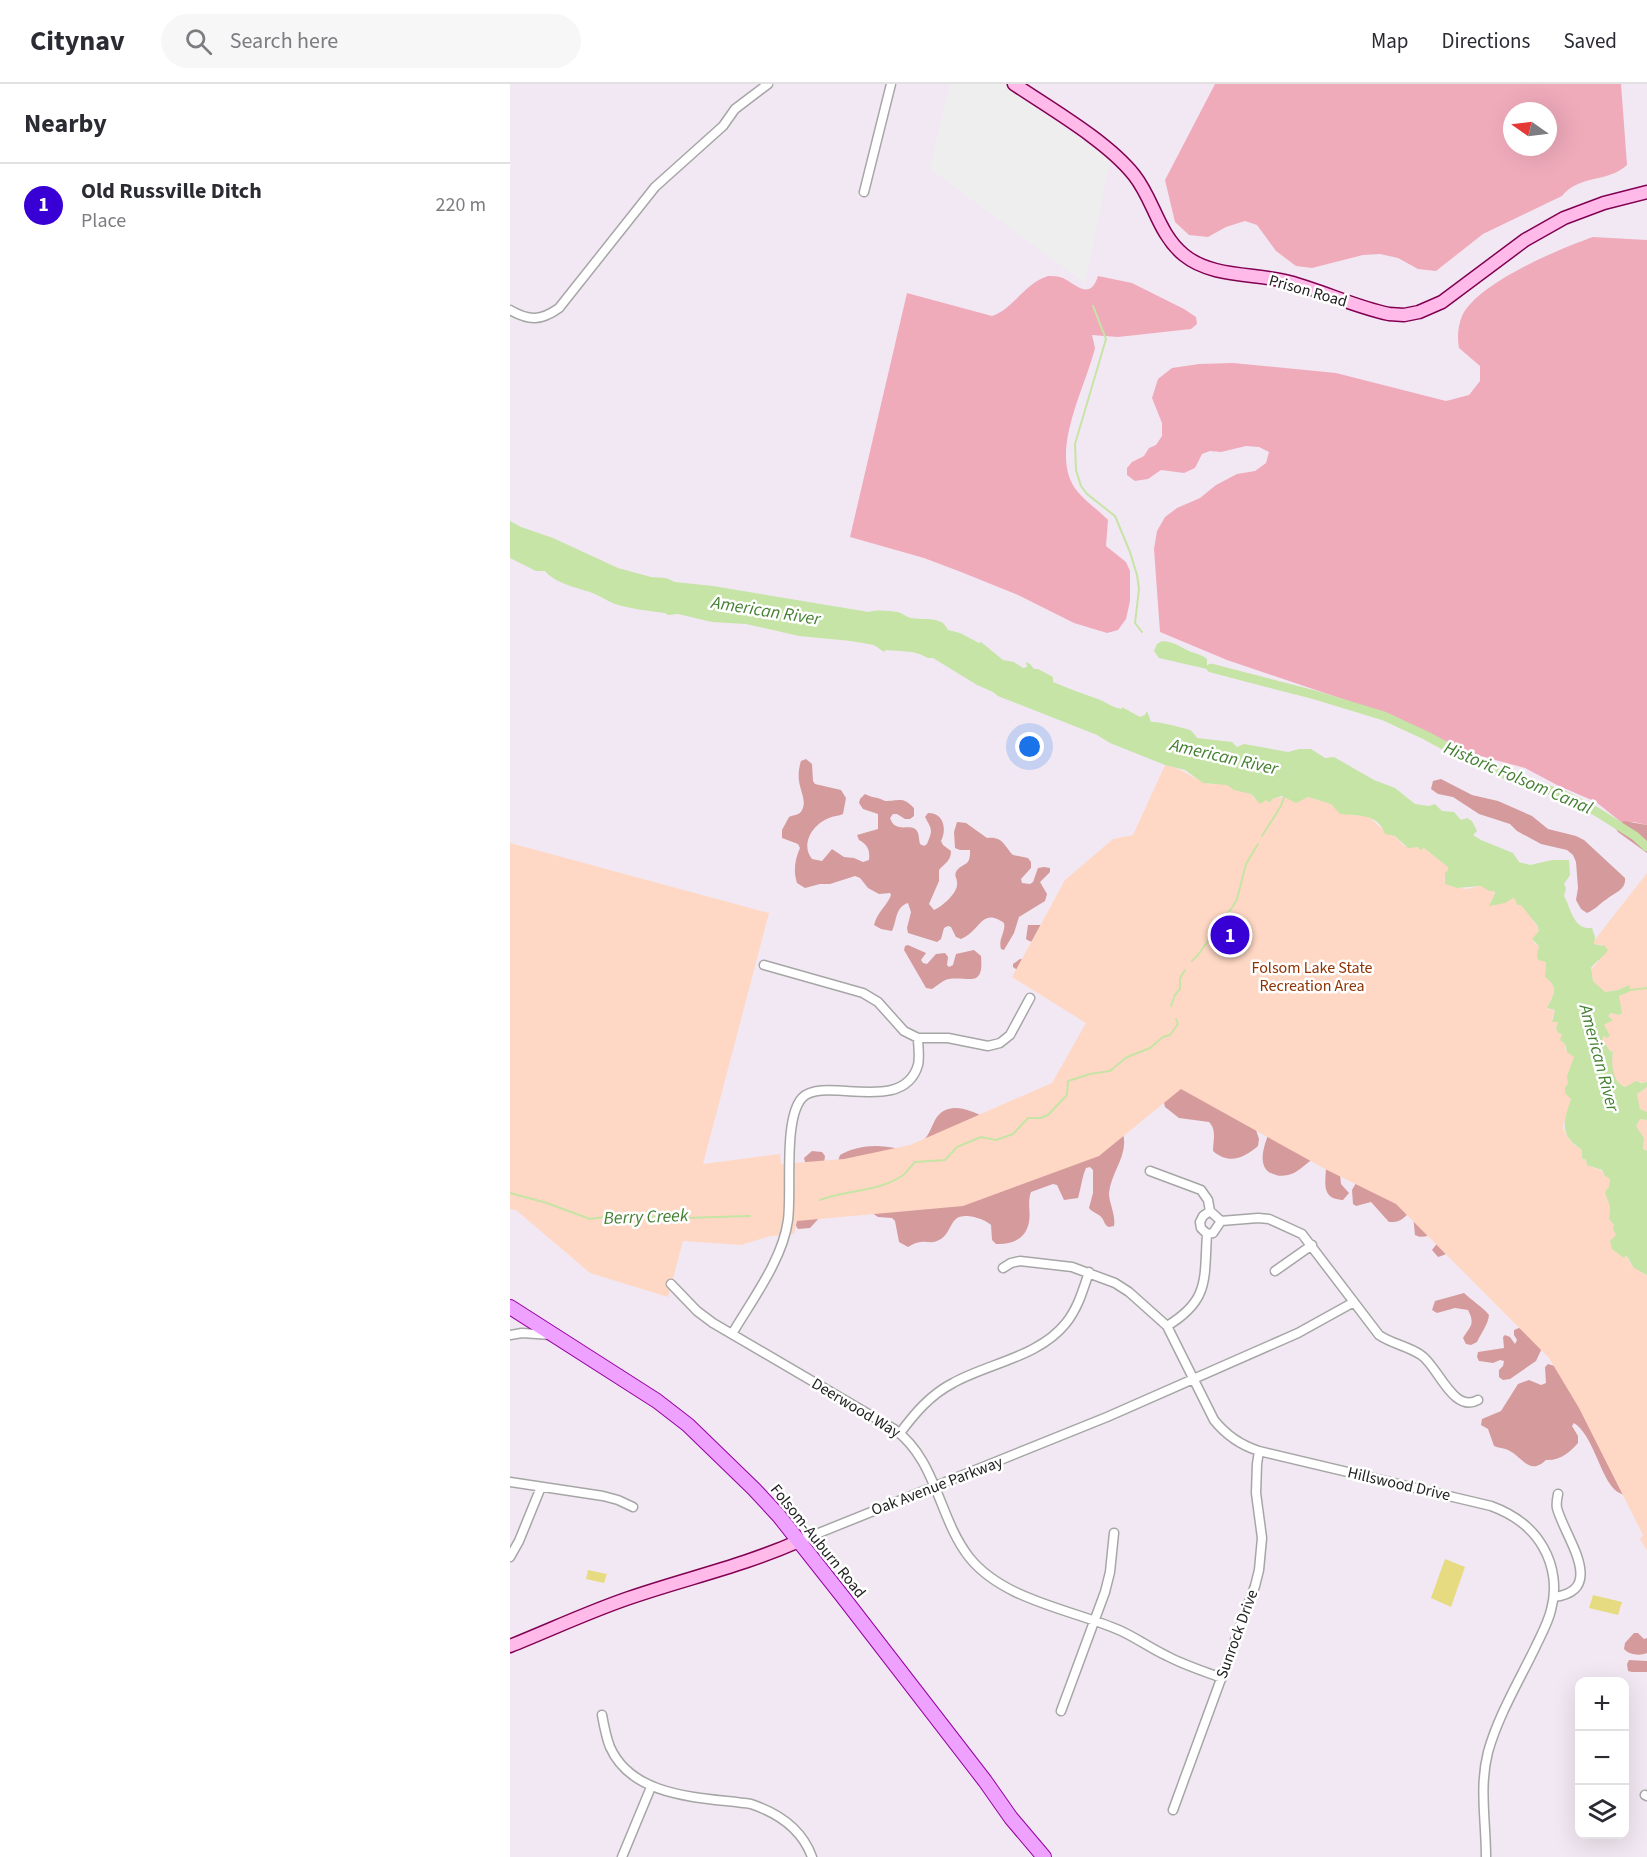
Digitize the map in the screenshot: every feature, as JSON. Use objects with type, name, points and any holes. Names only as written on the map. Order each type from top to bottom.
[{"type":"main road","name":"Folsom-Auburn Road","points":[[510,1307],[657,1401],[688,1425],[754,1489],[799,1541],[918,1693],[1011,1818],[1044,1857]]},
{"type":"street","points":[[510,310],[532,320],[542,318],[559,308],[655,187],[723,126],[735,109],[768,84]]},
{"type":"street","points":[[864,192],[891,84]]},
{"type":"street","name":"Prison Road","points":[[1014,84],[1107,148],[1122,161],[1140,184],[1162,230],[1173,245],[1191,260],[1210,268],[1286,281],[1389,314],[1404,315],[1431,309],[1545,227],[1583,210],[1647,192]]},
{"type":"street","points":[[764,965],[863,993],[878,1002],[904,1031],[918,1038],[948,1038],[987,1046],[1000,1043],[1006,1040],[1014,1029],[1030,998]]},
{"type":"street","points":[[732,1334],[777,1257],[786,1234],[789,1211],[791,1132],[801,1099],[808,1093],[887,1092],[903,1086],[918,1065],[918,1038]]},
{"type":"street","points":[[1150,1170],[1201,1190],[1208,1200],[1210,1211],[1221,1221],[1269,1219],[1302,1234],[1379,1335],[1389,1342],[1419,1353],[1430,1362],[1455,1397],[1466,1402],[1478,1400]]},
{"type":"street","points":[[1208,1234],[1201,1228],[1200,1222],[1203,1216],[1210,1211]]},
{"type":"street","points":[[1208,1234],[1213,1233],[1221,1221]]},
{"type":"street","points":[[1167,1326],[1181,1318],[1198,1299],[1204,1277],[1208,1234]]},
{"type":"street","points":[[1275,1270],[1312,1245]]},
{"type":"street","name":"Hillswood Drive","points":[[1003,1268],[1020,1261],[1056,1265],[1089,1272],[1129,1292],[1167,1326],[1192,1379],[1219,1426],[1237,1442],[1259,1451],[1502,1510],[1522,1522],[1539,1540],[1550,1562],[1554,1597],[1548,1621],[1499,1724],[1489,1752],[1483,1786],[1486,1857]]},
{"type":"street","points":[[900,1433],[914,1414],[940,1391],[964,1377],[1035,1347],[1057,1333],[1073,1313],[1089,1272]]},
{"type":"street","name":"Deerwood Way","points":[[671,1284],[697,1311],[732,1334],[900,1433],[919,1454],[960,1544],[975,1564],[988,1576],[1009,1589],[1094,1621],[1134,1638],[1176,1660],[1222,1678]]},
{"type":"street","name":"Oak Avenue Parkway","points":[[510,1646],[574,1618],[630,1598],[744,1564],[1097,1422],[1298,1333],[1354,1302]]},
{"type":"street","points":[[510,1335],[522,1333],[552,1335]]},
{"type":"street","name":"Sunrock Drive","points":[[1173,1810],[1259,1570],[1262,1538],[1256,1478],[1259,1451]]},
{"type":"street","points":[[510,1482],[603,1496],[633,1507]]},
{"type":"street","points":[[510,1557],[519,1541],[540,1487]]},
{"type":"street","points":[[1554,1597],[1566,1596],[1576,1589],[1581,1574],[1575,1548],[1557,1507],[1558,1494]]},
{"type":"street","points":[[1061,1711],[1110,1572],[1114,1533]]},
{"type":"street","points":[[602,1715],[611,1749],[631,1774],[651,1787],[764,1808],[789,1824],[805,1842],[812,1857]]},
{"type":"street","points":[[622,1857],[651,1787]]},
{"type":"shaded area","points":[[950,84],[1002,84],[1110,160],[1085,283],[930,169]]},
{"type":"shaded area","points":[[1215,84],[1621,84],[1627,165],[1619,171],[1577,184],[1562,196],[1483,234],[1436,271],[1418,269],[1398,258],[1380,254],[1363,255],[1312,268],[1296,266],[1276,251],[1257,225],[1245,221],[1226,227],[1208,237],[1189,235],[1175,222],[1165,180]]},
{"type":"shaded area","points":[[1593,237],[1647,240],[1647,825],[1621,822],[1596,802],[1525,768],[1477,755],[1378,711],[1227,660],[1160,632],[1154,549],[1157,531],[1165,517],[1237,474],[1255,471],[1266,463],[1269,452],[1259,447],[1246,446],[1221,452],[1210,451],[1202,454],[1195,468],[1184,473],[1161,470],[1148,479],[1135,481],[1127,475],[1127,468],[1132,462],[1144,456],[1162,436],[1162,423],[1152,398],[1158,379],[1172,368],[1233,363],[1336,373],[1446,401],[1469,395],[1480,381],[1480,366],[1459,348],[1458,336],[1462,316],[1471,304],[1484,291],[1521,268]]},
{"type":"shaded area","points":[[1048,276],[1063,278],[1083,289],[1091,288],[1098,276],[1132,283],[1196,317],[1197,324],[1191,329],[1118,337],[1092,335],[1095,348],[1069,431],[1066,464],[1070,479],[1077,491],[1108,520],[1106,546],[1126,562],[1130,571],[1130,601],[1126,619],[1118,630],[1107,633],[1074,623],[1018,595],[924,558],[850,537],[907,293],[992,316],[1007,308],[1032,285]]},
{"type":"shaded area","points":[[806,759],[812,764],[815,784],[841,790],[846,798],[843,814],[823,821],[810,835],[807,847],[812,859],[822,861],[832,849],[844,857],[863,862],[869,860],[868,848],[857,835],[878,829],[878,814],[863,809],[859,803],[860,799],[865,794],[885,801],[904,801],[914,808],[914,816],[905,819],[893,814],[890,818],[893,823],[896,826],[916,829],[920,844],[924,846],[931,832],[925,817],[928,813],[938,816],[944,827],[941,841],[951,851],[949,860],[939,870],[939,881],[929,904],[934,910],[946,902],[956,890],[956,872],[969,860],[970,850],[955,848],[954,832],[957,822],[966,823],[987,838],[1000,840],[1013,855],[1028,858],[1031,868],[1021,879],[1022,883],[1033,882],[1038,868],[1050,868],[1050,872],[1040,882],[1047,894],[1045,901],[1019,917],[1014,933],[1004,950],[1000,945],[1004,923],[996,919],[986,919],[961,939],[956,937],[951,927],[948,926],[944,928],[941,939],[937,942],[908,933],[911,912],[908,903],[899,911],[892,931],[874,925],[877,916],[891,895],[890,893],[879,894],[868,888],[860,878],[855,876],[830,884],[805,888],[797,883],[795,874],[800,848],[798,844],[782,838],[782,830],[789,817],[800,813],[803,807],[804,800],[799,774],[801,761]]},
{"type":"shaded area","points":[[1441,779],[1472,795],[1498,801],[1532,816],[1548,829],[1584,840],[1625,878],[1624,885],[1587,913],[1581,909],[1576,900],[1578,888],[1576,862],[1573,855],[1567,850],[1541,844],[1517,831],[1510,824],[1479,814],[1453,797],[1438,794],[1431,789],[1433,781]]},
{"type":"shaded area","points":[[1624,821],[1647,825],[1647,853],[1618,832],[1615,827]]},
{"type":"shaded area","points":[[1051,913],[1059,920],[1064,930],[1065,952],[1055,960],[1028,967],[1020,972],[1013,967],[1013,964],[1020,959],[1035,961],[1042,952],[1053,946],[1053,944],[1026,939],[1028,925],[1043,925]]},
{"type":"shaded area","points":[[908,945],[926,953],[921,960],[927,964],[936,954],[945,953],[949,967],[953,965],[956,954],[974,950],[981,956],[980,973],[974,979],[949,979],[932,989],[926,988],[904,950]]},
{"type":"shaded area","points":[[1088,1047],[1253,1121],[1259,1139],[1258,1146],[1242,1157],[1231,1159],[1219,1155],[1213,1151],[1214,1132],[1209,1122],[1179,1118],[1165,1107],[1163,1098],[1123,1134],[1124,1149],[1109,1193],[1114,1226],[1107,1226],[1100,1216],[1089,1208],[1093,1193],[1093,1170],[1090,1167],[1086,1168],[1078,1198],[1064,1200],[1057,1185],[1053,1184],[1031,1192],[1027,1228],[1021,1237],[1013,1242],[996,1244],[992,1240],[991,1225],[981,1219],[965,1216],[955,1220],[939,1240],[918,1242],[908,1247],[899,1242],[895,1221],[892,1218],[878,1217],[869,1211],[821,1216],[810,1228],[798,1229],[793,1221],[807,1169],[804,1158],[812,1151],[822,1152],[825,1156],[824,1163],[837,1164],[840,1155],[857,1148],[881,1146],[903,1149],[914,1146],[925,1138],[935,1120],[945,1110],[965,1109],[984,1117],[1055,1085]]},
{"type":"shaded area","points":[[1277,1089],[1300,1104],[1329,1101],[1336,1105],[1342,1114],[1359,1121],[1362,1127],[1355,1135],[1355,1140],[1373,1143],[1377,1151],[1377,1164],[1381,1166],[1391,1164],[1397,1154],[1411,1159],[1420,1171],[1419,1183],[1430,1188],[1443,1207],[1457,1212],[1458,1217],[1454,1220],[1442,1219],[1442,1223],[1473,1229],[1489,1240],[1488,1248],[1483,1252],[1475,1253],[1463,1246],[1438,1257],[1432,1250],[1439,1241],[1440,1232],[1435,1231],[1423,1237],[1415,1235],[1413,1215],[1423,1209],[1423,1206],[1417,1205],[1399,1221],[1389,1222],[1371,1202],[1356,1206],[1353,1204],[1352,1190],[1364,1169],[1356,1162],[1349,1161],[1339,1164],[1341,1184],[1349,1193],[1343,1200],[1331,1197],[1328,1193],[1325,1184],[1326,1166],[1313,1159],[1297,1171],[1281,1176],[1266,1169],[1263,1158],[1268,1135],[1280,1135],[1282,1132],[1282,1122],[1267,1094],[1268,1090]]},
{"type":"shaded area","points":[[1464,1293],[1489,1315],[1477,1342],[1471,1345],[1466,1344],[1463,1338],[1472,1323],[1468,1310],[1455,1308],[1437,1313],[1432,1310],[1435,1301]]},
{"type":"shaded area","points":[[1524,1326],[1543,1346],[1536,1361],[1510,1379],[1503,1380],[1499,1377],[1499,1370],[1504,1361],[1493,1363],[1479,1361],[1478,1352],[1504,1348],[1503,1337],[1505,1335],[1510,1337],[1515,1344],[1517,1340],[1514,1330]]},
{"type":"shaded area","points":[[1548,1364],[1558,1367],[1628,1496],[1616,1491],[1610,1484],[1586,1437],[1574,1423],[1572,1426],[1578,1436],[1578,1443],[1572,1450],[1556,1459],[1546,1460],[1535,1466],[1526,1464],[1508,1450],[1494,1446],[1488,1429],[1481,1425],[1482,1419],[1501,1411],[1518,1384],[1529,1380],[1541,1385],[1546,1383],[1545,1367]]},
{"type":"shaded area","points":[[1445,1559],[1465,1567],[1451,1607],[1431,1598]]},
{"type":"shaded area","points":[[588,1570],[607,1574],[604,1583],[586,1579]]},
{"type":"shaded area","points":[[1593,1595],[1622,1602],[1618,1615],[1589,1608]]},
{"type":"shaded area","points":[[1634,1633],[1638,1633],[1644,1639],[1647,1638],[1647,1653],[1629,1653],[1624,1649],[1625,1643]]},
{"type":"shaded area","points":[[1629,1660],[1647,1661],[1647,1672],[1628,1671]]},
{"type":"green space","name":"Folsom Lake State Recreation Area","points":[[1165,765],[1209,784],[1228,785],[1251,794],[1254,799],[1266,800],[1270,803],[1272,799],[1282,797],[1303,799],[1308,797],[1331,804],[1351,815],[1368,816],[1395,836],[1404,846],[1424,848],[1449,867],[1444,879],[1450,886],[1466,889],[1481,886],[1494,891],[1490,902],[1505,902],[1513,898],[1530,915],[1539,930],[1533,942],[1539,946],[1538,959],[1546,962],[1545,977],[1554,989],[1548,1009],[1555,1010],[1552,1019],[1558,1021],[1556,1028],[1558,1033],[1562,1034],[1561,1040],[1565,1044],[1565,1049],[1574,1057],[1568,1089],[1571,1099],[1563,1127],[1570,1140],[1582,1150],[1582,1158],[1586,1160],[1587,1165],[1602,1171],[1609,1177],[1606,1192],[1610,1207],[1609,1219],[1617,1235],[1610,1242],[1618,1252],[1625,1254],[1632,1266],[1647,1275],[1647,1550],[1640,1539],[1643,1535],[1579,1408],[1549,1358],[1396,1204],[1327,1170],[1181,1089],[1099,1156],[963,1206],[797,1221],[794,1234],[771,1236],[741,1245],[683,1241],[668,1297],[590,1273],[516,1210],[510,1209],[510,843],[769,913],[703,1164],[780,1154],[781,1164],[844,1159],[910,1145],[1052,1083],[1086,1023],[1012,977],[1065,880],[1113,839],[1133,835]]},
{"type":"green space","points":[[1647,873],[1647,1082],[1633,1083],[1625,1087],[1620,1085],[1615,1077],[1612,1067],[1613,1052],[1602,1040],[1606,1031],[1604,1025],[1612,1019],[1608,1016],[1611,1013],[1619,1015],[1619,996],[1629,992],[1630,987],[1605,992],[1595,985],[1590,971],[1600,959],[1603,945],[1593,942]]},
{"type":"green space","points":[[1647,1087],[1647,1112],[1640,1109],[1637,1094]]},
{"type":"green space","points":[[1640,1119],[1647,1120],[1647,1151],[1643,1149],[1644,1138],[1636,1126]]},
{"type":"water","name":"American River","points":[[510,521],[618,568],[651,577],[869,612],[880,610],[898,612],[911,618],[939,621],[948,630],[981,642],[1003,660],[1014,662],[1023,668],[1027,667],[1026,662],[1034,669],[1053,677],[1053,682],[1115,707],[1122,709],[1122,707],[1140,717],[1147,711],[1151,722],[1190,730],[1197,738],[1232,742],[1237,747],[1244,744],[1288,752],[1311,749],[1325,758],[1334,757],[1374,780],[1395,788],[1415,804],[1429,806],[1435,804],[1442,811],[1454,812],[1461,820],[1467,818],[1472,821],[1477,831],[1473,835],[1513,853],[1519,862],[1530,865],[1552,860],[1569,860],[1570,875],[1564,884],[1566,888],[1564,896],[1573,917],[1581,926],[1592,928],[1595,937],[1594,944],[1605,946],[1608,950],[1591,968],[1593,981],[1605,992],[1629,985],[1630,987],[1629,992],[1619,996],[1622,1013],[1619,1015],[1611,1013],[1608,1016],[1613,1020],[1604,1025],[1610,1036],[1607,1038],[1604,1036],[1602,1040],[1611,1052],[1613,1051],[1613,1072],[1621,1085],[1625,1087],[1636,1081],[1647,1082],[1647,1087],[1637,1094],[1640,1109],[1647,1112],[1647,1120],[1640,1119],[1636,1126],[1644,1138],[1643,1149],[1647,1151],[1647,1275],[1634,1268],[1626,1255],[1624,1258],[1612,1249],[1610,1241],[1616,1235],[1614,1225],[1609,1219],[1610,1207],[1605,1192],[1609,1187],[1610,1179],[1602,1170],[1587,1165],[1586,1160],[1582,1158],[1582,1150],[1566,1134],[1566,1115],[1571,1099],[1565,1093],[1565,1087],[1568,1084],[1567,1076],[1574,1057],[1567,1052],[1565,1044],[1560,1040],[1562,1034],[1558,1033],[1556,1028],[1558,1022],[1552,1022],[1555,1010],[1547,1008],[1554,988],[1545,977],[1546,962],[1538,960],[1539,946],[1532,939],[1539,931],[1537,925],[1521,905],[1517,905],[1515,899],[1489,906],[1494,891],[1481,886],[1457,888],[1445,884],[1445,873],[1448,867],[1424,848],[1420,850],[1418,847],[1408,848],[1395,836],[1385,834],[1378,822],[1372,819],[1340,814],[1331,804],[1308,797],[1296,803],[1282,796],[1272,799],[1270,803],[1266,800],[1260,804],[1251,794],[1234,790],[1227,785],[1203,783],[1185,770],[1165,765],[998,696],[933,658],[907,651],[886,650],[884,652],[874,645],[851,641],[799,636],[746,624],[712,622],[615,604],[593,593],[560,582],[545,571],[536,571],[510,558]]},
{"type":"water","points":[[1162,641],[1173,643],[1203,656],[1207,659],[1207,666],[1211,670],[1159,658],[1154,651],[1157,644]]},
{"type":"waterway","points":[[1093,306],[1106,339],[1075,444],[1076,470],[1081,486],[1087,494],[1115,516],[1130,552],[1139,589],[1135,623],[1142,632]]},
{"type":"waterway","name":"Historic Folsom Canal","points":[[1211,668],[1384,716],[1478,764],[1562,794],[1597,812],[1635,836],[1647,847]]},
{"type":"waterway","points":[[1262,836],[1281,806],[1285,794]]},
{"type":"waterway","points":[[1192,961],[1237,899],[1246,864],[1258,844]]},
{"type":"waterway","points":[[1171,1006],[1180,989],[1180,978],[1185,970]]},
{"type":"waterway","points":[[1629,990],[1647,988]]},
{"type":"waterway","points":[[820,1200],[883,1185],[902,1176],[915,1162],[945,1160],[957,1147],[981,1137],[996,1140],[1013,1134],[1028,1118],[1041,1118],[1048,1115],[1067,1095],[1068,1081],[1110,1071],[1127,1057],[1150,1048],[1163,1037],[1170,1035],[1178,1024],[1176,1019]]},
{"type":"waterway","name":"Berry Creek","points":[[510,1193],[547,1203],[590,1219],[619,1215],[684,1218],[750,1216]]},
{"type":"place","name":"Old Russville Ditch","points":[[1230,935]]}]
